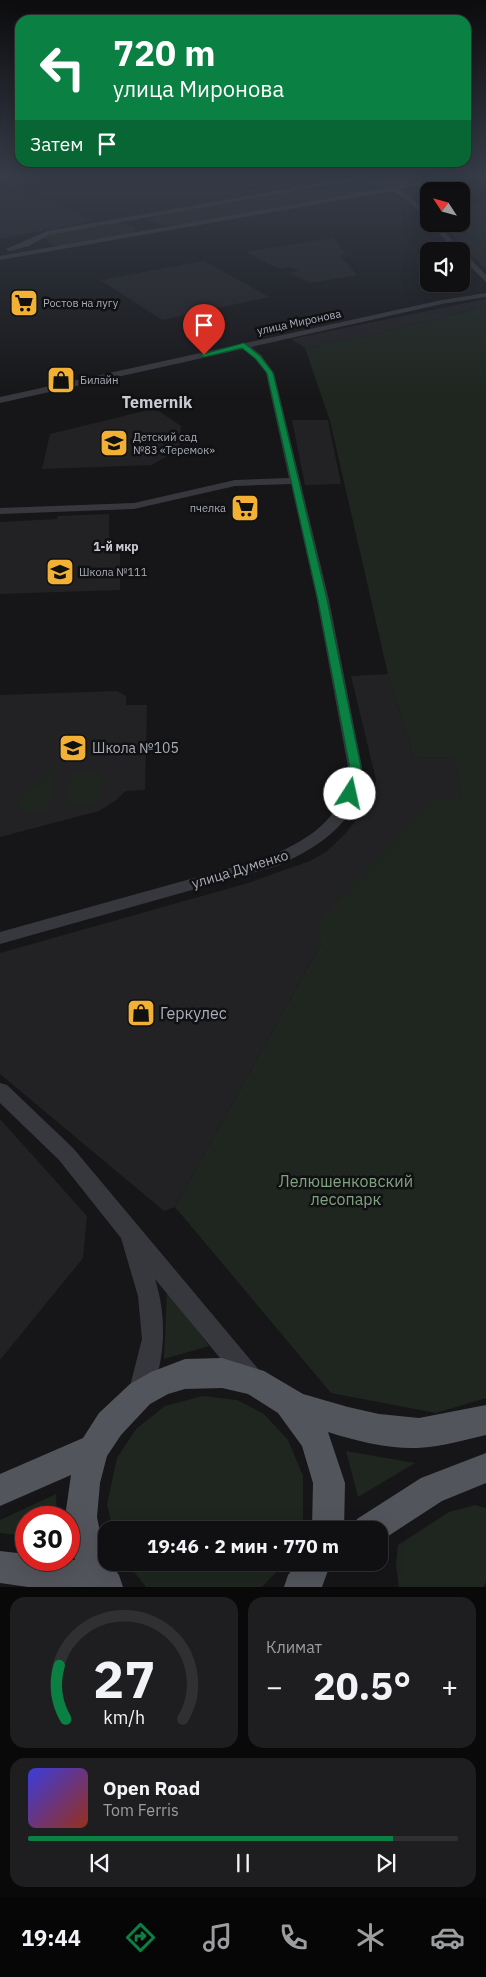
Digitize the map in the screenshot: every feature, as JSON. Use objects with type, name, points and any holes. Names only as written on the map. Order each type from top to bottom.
[{"type":"main road","points":[[104,1584],[86,1548],[81,1517],[84,1483],[94,1449],[110,1424],[140,1394],[161,1382],[185,1374],[222,1372],[254,1381],[288,1403],[328,1418],[367,1427],[412,1433],[461,1426],[486,1420]]},
{"type":"main road","points":[[288,1403],[315,1438],[329,1483],[328,1521]]},
{"type":"main road","points":[[0,1490],[94,1449]]},
{"type":"main road","points":[[382,1521],[432,1489],[486,1468]]},
{"type":"main road","points":[[0,1567],[104,1584]]},
{"type":"street","points":[[0,258],[44,250]]},
{"type":"street","points":[[470,262],[486,280]]},
{"type":"street","name":"улица Миронова","points":[[0,400],[442,302],[486,295]]},
{"type":"street","name":"улица Думенко","points":[[0,938],[271,862],[302,848],[334,823],[350,794],[356,768],[323,600],[270,373],[258,357],[244,345]]},
{"type":"street","points":[[0,511],[134,506],[235,482],[295,481]]},
{"type":"street","points":[[0,1092],[66,1154],[254,1381]]},
{"type":"street","points":[[130,1233],[149,1296],[153,1339],[140,1394]]},
{"type":"shaded area","points":[[257,250],[343,250],[346,254],[340,256],[357,275],[310,283],[289,273],[299,271],[291,267],[281,269],[245,252]]},
{"type":"shaded area","points":[[470,250],[483,250],[486,253],[486,270],[470,253]]},
{"type":"shaded area","points":[[204,261],[269,297],[162,320],[100,280]]},
{"type":"shaded area","points":[[486,299],[486,306],[369,336],[305,348],[291,339]]},
{"type":"shaded area","name":"Детский сад №83 «Теремок»","points":[[148,410],[159,411],[181,426],[179,449],[152,465],[42,469],[50,434]]},
{"type":"shaded area","points":[[292,420],[328,420],[341,484],[305,485]]},
{"type":"shaded area","name":"Школа №111","points":[[109,514],[109,554],[120,553],[120,590],[0,594],[0,522],[57,519],[57,516]]},
{"type":"shaded area","name":"Геркулес","points":[[388,674],[414,758],[453,757],[462,798],[316,925],[321,944],[175,1207],[164,1211],[0,1074],[0,953],[248,883],[310,861],[326,852],[344,835],[372,801],[376,780],[351,676]]},
{"type":"shaded area","name":"Школа №105","points":[[117,691],[126,696],[126,705],[147,705],[145,790],[126,791],[99,811],[0,837],[0,695]]},
{"type":"shaded area","points":[[0,1119],[87,1216],[83,1258],[0,1360]]},
{"type":"green space","name":"Лелюшенковский лесопарк","points":[[486,306],[486,1398],[436,1413],[331,1393],[175,1207],[321,944],[315,925],[434,800],[462,798],[453,757],[414,758],[388,674],[330,421],[305,348],[369,336]]},
{"type":"green space","points":[[50,772],[55,772],[49,810],[18,811],[20,797]]},
{"type":"green space","points":[[71,773],[102,773],[98,805],[67,805]]},
{"type":"green space","points":[[167,1291],[209,1346],[164,1359]]},
{"type":"green space","points":[[203,1396],[237,1400],[264,1414],[288,1440],[303,1476],[303,1521],[111,1521],[107,1504],[117,1458],[136,1429],[165,1406]]},
{"type":"green space","points":[[346,1451],[415,1463],[358,1497]]},
{"type":"green space","points":[[56,1494],[57,1506],[30,1506]]},
{"type":"green space","points":[[475,1505],[486,1508],[486,1582],[483,1587],[399,1587],[396,1565],[398,1545],[449,1512]]},
{"type":"green space","points":[[15,1513],[15,1535],[0,1533],[0,1520]]},
{"type":"green space","points":[[133,1571],[277,1571],[262,1587],[146,1587]]},
{"type":"place","name":"Ростов на лугу","points":[[24,303]]},
{"type":"place","name":"Билайн","points":[[61,380]]},
{"type":"place","name":"Детский сад №83 «Теремок»","points":[[114,443]]},
{"type":"place","name":"пчелка","points":[[245,508]]},
{"type":"place","name":"Школа №111","points":[[60,572]]},
{"type":"place","name":"Школа №105","points":[[73,748]]},
{"type":"place","name":"Геркулес","points":[[141,1013]]},
{"type":"district","name":"Temernik","points":[[157,402]]},
{"type":"district","name":"1-й мкр","points":[[116,547]]},
{"type":"route","points":[[204,355],[244,345],[258,357],[270,373],[323,600],[356,768],[350,794]]}]
